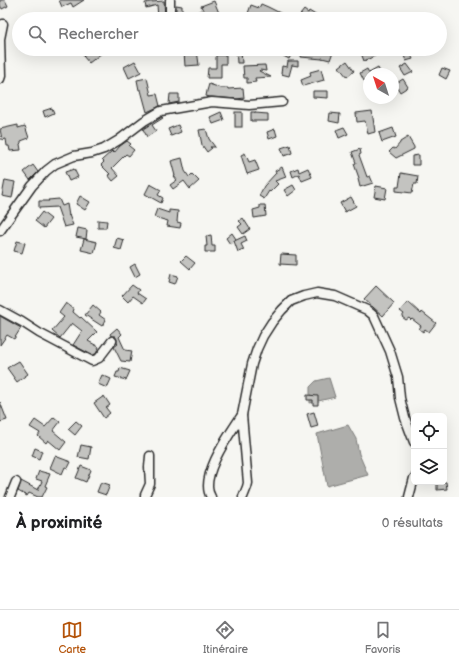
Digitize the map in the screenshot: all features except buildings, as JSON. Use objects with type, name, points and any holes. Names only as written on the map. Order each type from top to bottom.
[{"type":"street","points":[[170,0],[170,12]]},
{"type":"street","points":[[0,79],[0,39],[3,24]]},
{"type":"street","points":[[0,231],[32,186],[55,164],[74,156],[104,149],[151,116],[161,111],[212,102],[249,105],[282,102]]},
{"type":"street","points":[[243,497],[248,487],[248,483],[242,415],[249,379],[257,349],[263,336],[272,322],[287,305],[296,298],[317,293],[335,296],[367,310],[374,316],[390,351],[398,377],[403,412],[411,434]]},
{"type":"street","points":[[0,310],[39,333],[92,361],[99,358],[112,341]]},
{"type":"street","points":[[211,497],[208,486],[210,471],[223,444],[242,415]]},
{"type":"street","points":[[10,497],[16,482]]},
{"type":"street","points":[[145,497],[150,484]]},
{"type":"street","points":[[409,497],[412,485]]},
{"type":"shaded area","points":[[329,378],[335,397],[310,403],[310,387],[316,381]]},
{"type":"shaded area","points":[[348,425],[356,439],[359,454],[368,475],[327,486],[317,434]]}]
